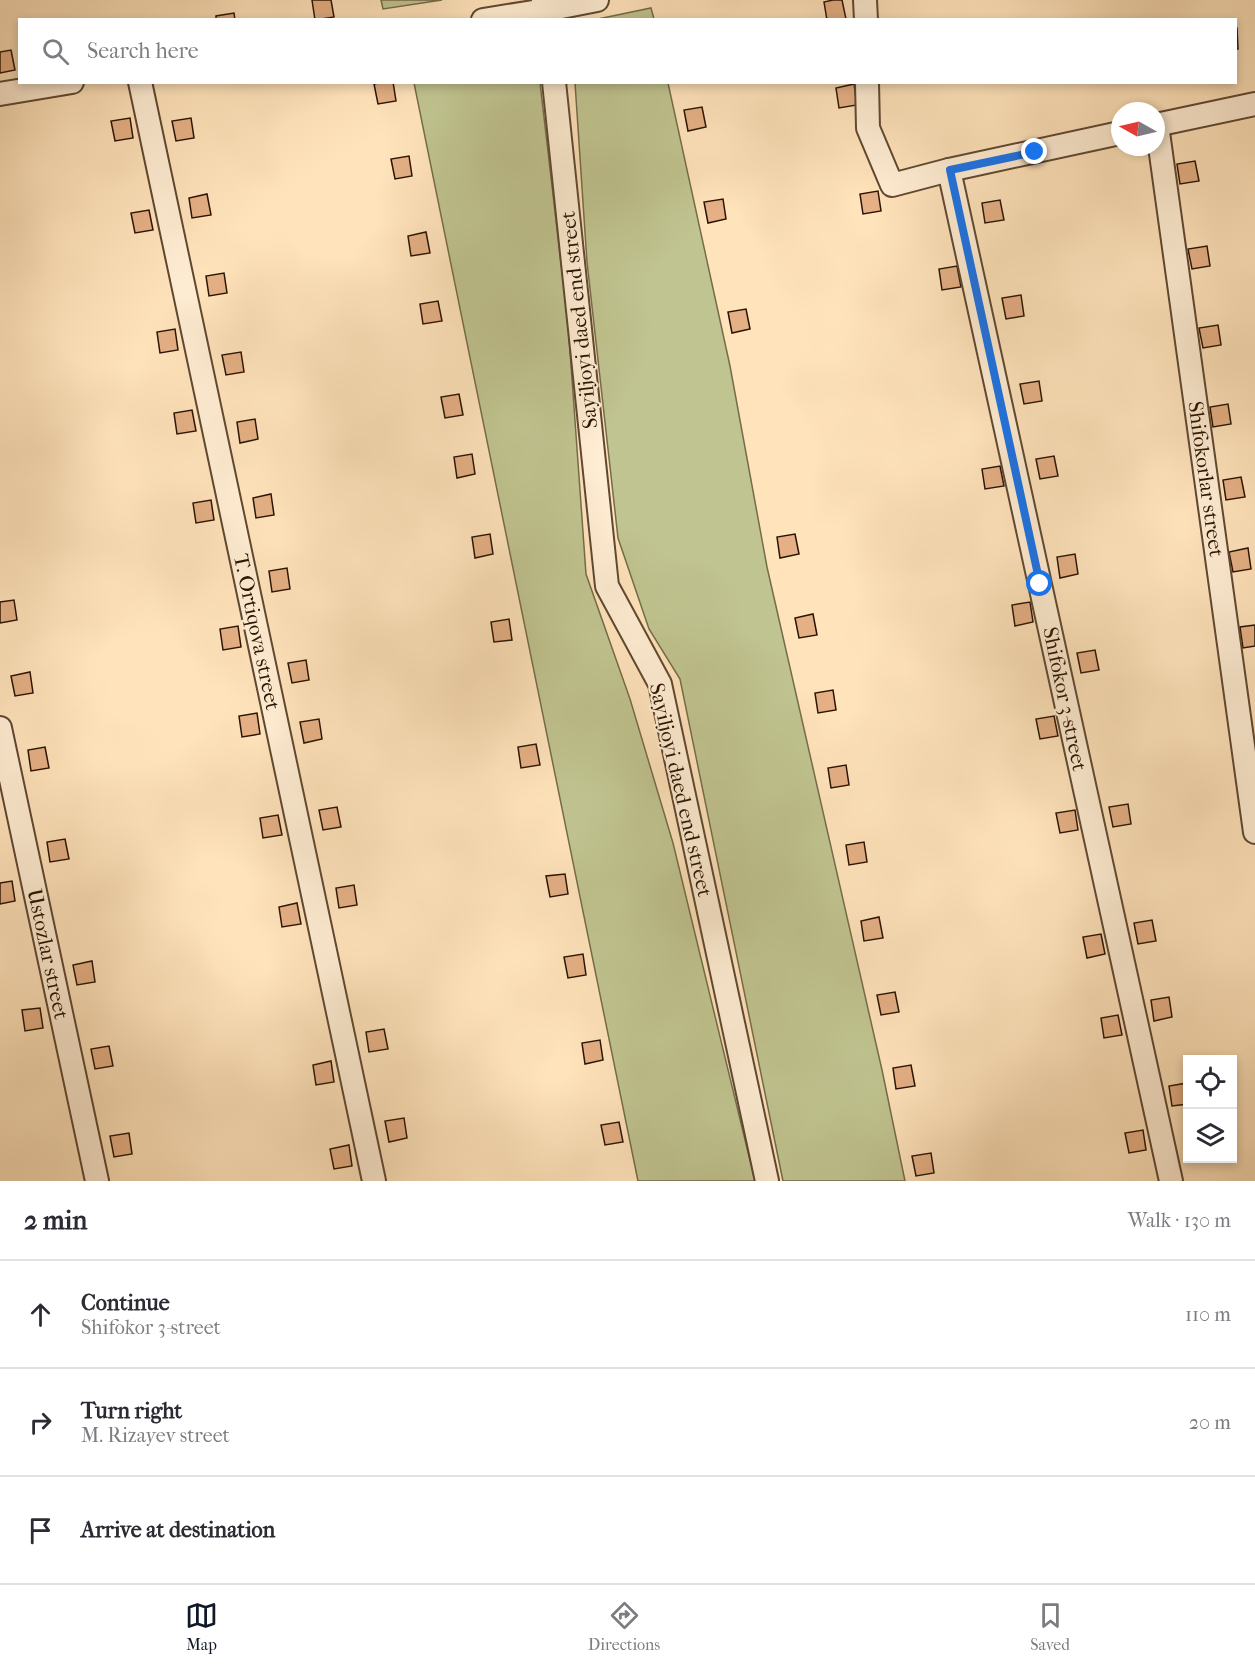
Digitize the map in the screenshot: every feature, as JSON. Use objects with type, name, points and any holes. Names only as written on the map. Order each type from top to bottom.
[{"type":"street","points":[[495,18],[597,0]]},
{"type":"street","points":[[865,0],[866,18]]},
{"type":"street","points":[[0,94],[60,84]]},
{"type":"street","name":"T. Ortiqova street","points":[[140,84],[374,1181]]},
{"type":"street","name":"Sayiljoyi daed end street","points":[[554,84],[607,586],[660,684],[767,1181]]},
{"type":"street","points":[[867,84],[868,128],[892,185],[1111,135]]},
{"type":"street","points":[[1165,123],[1255,104]]},
{"type":"street","name":"Shifokorlar street","points":[[1161,156],[1255,832]]},
{"type":"street","name":"Shifokor 3-street","points":[[950,170],[1171,1181]]},
{"type":"street","name":"Ustozlar street","points":[[0,728],[97,1181]]},
{"type":"green space","points":[[381,0],[442,0],[383,9]]},
{"type":"green space","points":[[651,8],[654,18],[603,18]]},
{"type":"green space","points":[[414,84],[540,84],[568,323],[586,574],[630,699],[673,843],[755,1181],[638,1181]]},
{"type":"green space","points":[[575,84],[668,84],[730,366],[767,567],[882,1070],[905,1181],[783,1181],[680,679],[649,629],[618,538],[587,262]]},
{"type":"building","points":[[312,0],[331,0],[334,17],[315,18]]},
{"type":"building","points":[[842,0],[846,18],[827,18],[824,2]]},
{"type":"building","points":[[234,13],[235,18],[216,18],[216,16]]},
{"type":"building","points":[[11,50],[15,70],[0,73],[0,52]]},
{"type":"building","points":[[374,84],[393,84],[396,101],[378,104]]},
{"type":"building","points":[[854,84],[857,105],[839,108],[836,88]]},
{"type":"building","points":[[702,107],[706,127],[688,131],[684,110]]},
{"type":"building","points":[[130,118],[133,138],[115,141],[111,121]]},
{"type":"building","points":[[191,118],[194,138],[176,141],[172,121]]},
{"type":"building","points":[[409,156],[412,176],[395,179],[391,159]]},
{"type":"building","points":[[1195,161],[1199,181],[1180,184],[1177,164]]},
{"type":"building","points":[[878,191],[881,211],[863,214],[860,194]]},
{"type":"building","points":[[207,194],[211,215],[192,218],[189,198]]},
{"type":"building","points":[[723,199],[726,219],[708,223],[704,202]]},
{"type":"building","points":[[1000,200],[1004,220],[985,223],[982,203]]},
{"type":"building","points":[[149,210],[153,230],[135,233],[131,213]]},
{"type":"building","points":[[426,232],[430,253],[411,256],[408,236]]},
{"type":"building","points":[[1207,246],[1210,266],[1192,269],[1188,249]]},
{"type":"building","points":[[957,266],[961,287],[942,290],[939,269]]},
{"type":"building","points":[[224,273],[227,293],[209,296],[206,276]]},
{"type":"building","points":[[1021,295],[1024,316],[1006,319],[1002,298]]},
{"type":"building","points":[[438,301],[442,321],[423,324],[420,304]]},
{"type":"building","points":[[746,309],[750,329],[732,333],[728,312]]},
{"type":"building","points":[[1218,325],[1221,345],[1203,348],[1199,328]]},
{"type":"building","points":[[175,329],[178,350],[160,353],[157,332]]},
{"type":"building","points":[[241,352],[244,372],[226,375],[222,355]]},
{"type":"building","points":[[1039,381],[1042,401],[1024,404],[1020,384]]},
{"type":"building","points":[[459,394],[463,415],[445,418],[441,397]]},
{"type":"building","points":[[1228,404],[1231,424],[1213,427],[1210,407]]},
{"type":"building","points":[[192,410],[196,431],[177,434],[174,413]]},
{"type":"building","points":[[255,419],[258,439],[240,443],[237,422]]},
{"type":"building","points":[[472,454],[475,474],[457,478],[454,457]]},
{"type":"building","points":[[1054,456],[1058,476],[1040,479],[1036,459]]},
{"type":"building","points":[[1000,466],[1004,486],[985,489],[982,469]]},
{"type":"building","points":[[1241,477],[1245,497],[1226,500],[1223,480]]},
{"type":"building","points":[[271,494],[274,515],[256,518],[253,498]]},
{"type":"building","points":[[211,500],[214,520],[196,523],[193,503]]},
{"type":"building","points":[[490,534],[493,554],[475,558],[472,537]]},
{"type":"building","points":[[795,534],[799,554],[780,558],[777,537]]},
{"type":"building","points":[[1248,548],[1251,569],[1233,572],[1229,552]]},
{"type":"building","points":[[1075,554],[1078,574],[1060,578],[1057,557]]},
{"type":"building","points":[[287,568],[290,589],[272,592],[269,571]]},
{"type":"building","points":[[14,600],[17,620],[0,623],[0,602]]},
{"type":"building","points":[[1030,602],[1033,622],[1015,626],[1012,605]]},
{"type":"building","points":[[813,614],[817,635],[799,638],[795,618]]},
{"type":"building","points":[[509,619],[512,640],[494,642],[491,622]]},
{"type":"building","points":[[1255,625],[1255,646],[1243,648],[1240,627]]},
{"type":"building","points":[[238,626],[241,647],[223,650],[220,629]]},
{"type":"building","points":[[1095,650],[1099,670],[1081,673],[1077,653]]},
{"type":"building","points":[[306,660],[309,680],[292,683],[288,663]]},
{"type":"building","points":[[30,672],[33,693],[15,696],[11,676]]},
{"type":"building","points":[[833,690],[836,710],[818,713],[815,693]]},
{"type":"building","points":[[257,713],[260,734],[242,737],[239,716]]},
{"type":"building","points":[[1054,716],[1058,736],[1040,739],[1036,719]]},
{"type":"building","points":[[319,719],[322,739],[304,743],[300,722]]},
{"type":"building","points":[[536,744],[540,765],[521,768],[518,747]]},
{"type":"building","points":[[45,747],[49,768],[31,771],[28,750]]},
{"type":"building","points":[[846,765],[849,785],[831,788],[828,768]]},
{"type":"building","points":[[1128,804],[1131,824],[1113,827],[1109,807]]},
{"type":"building","points":[[337,807],[341,827],[323,830],[319,810]]},
{"type":"building","points":[[1075,810],[1078,830],[1060,833],[1056,813]]},
{"type":"building","points":[[278,815],[282,835],[263,838],[260,818]]},
{"type":"building","points":[[65,839],[69,859],[50,862],[47,842]]},
{"type":"building","points":[[864,842],[867,862],[849,865],[846,845]]},
{"type":"building","points":[[565,874],[568,894],[550,897],[546,876]]},
{"type":"building","points":[[12,881],[15,901],[0,904],[0,883]]},
{"type":"building","points":[[354,885],[357,905],[339,908],[336,888]]},
{"type":"building","points":[[297,903],[301,924],[282,927],[279,907]]},
{"type":"building","points":[[879,917],[883,938],[864,941],[861,921]]},
{"type":"building","points":[[1152,920],[1156,941],[1138,944],[1134,923]]},
{"type":"building","points":[[1101,934],[1105,954],[1087,958],[1083,937]]},
{"type":"building","points":[[583,954],[586,975],[568,978],[564,957]]},
{"type":"building","points":[[92,961],[95,982],[77,985],[73,965]]},
{"type":"building","points":[[895,992],[899,1012],[881,1015],[877,995]]},
{"type":"building","points":[[1169,997],[1172,1017],[1154,1021],[1151,1000]]},
{"type":"building","points":[[40,1008],[43,1028],[25,1031],[22,1010]]},
{"type":"building","points":[[1118,1015],[1122,1035],[1104,1038],[1101,1018]]},
{"type":"building","points":[[384,1029],[388,1049],[369,1052],[366,1032]]},
{"type":"building","points":[[600,1040],[603,1060],[585,1064],[582,1043]]},
{"type":"building","points":[[109,1046],[113,1066],[95,1069],[91,1049]]},
{"type":"building","points":[[331,1061],[334,1082],[316,1085],[313,1065]]},
{"type":"building","points":[[911,1065],[915,1086],[896,1089],[893,1068]]},
{"type":"building","points":[[1183,1084],[1183,1105],[1172,1106],[1169,1086]]},
{"type":"building","points":[[404,1118],[407,1138],[389,1142],[385,1121]]},
{"type":"building","points":[[619,1122],[623,1142],[605,1145],[601,1125]]},
{"type":"building","points":[[1143,1130],[1146,1150],[1129,1153],[1125,1133]]},
{"type":"building","points":[[129,1133],[132,1154],[114,1157],[110,1136]]},
{"type":"building","points":[[349,1145],[352,1166],[334,1169],[330,1149]]},
{"type":"building","points":[[931,1153],[934,1173],[916,1176],[912,1156]]},
{"type":"route","points":[[1035,152],[950,170],[1040,584]]}]
